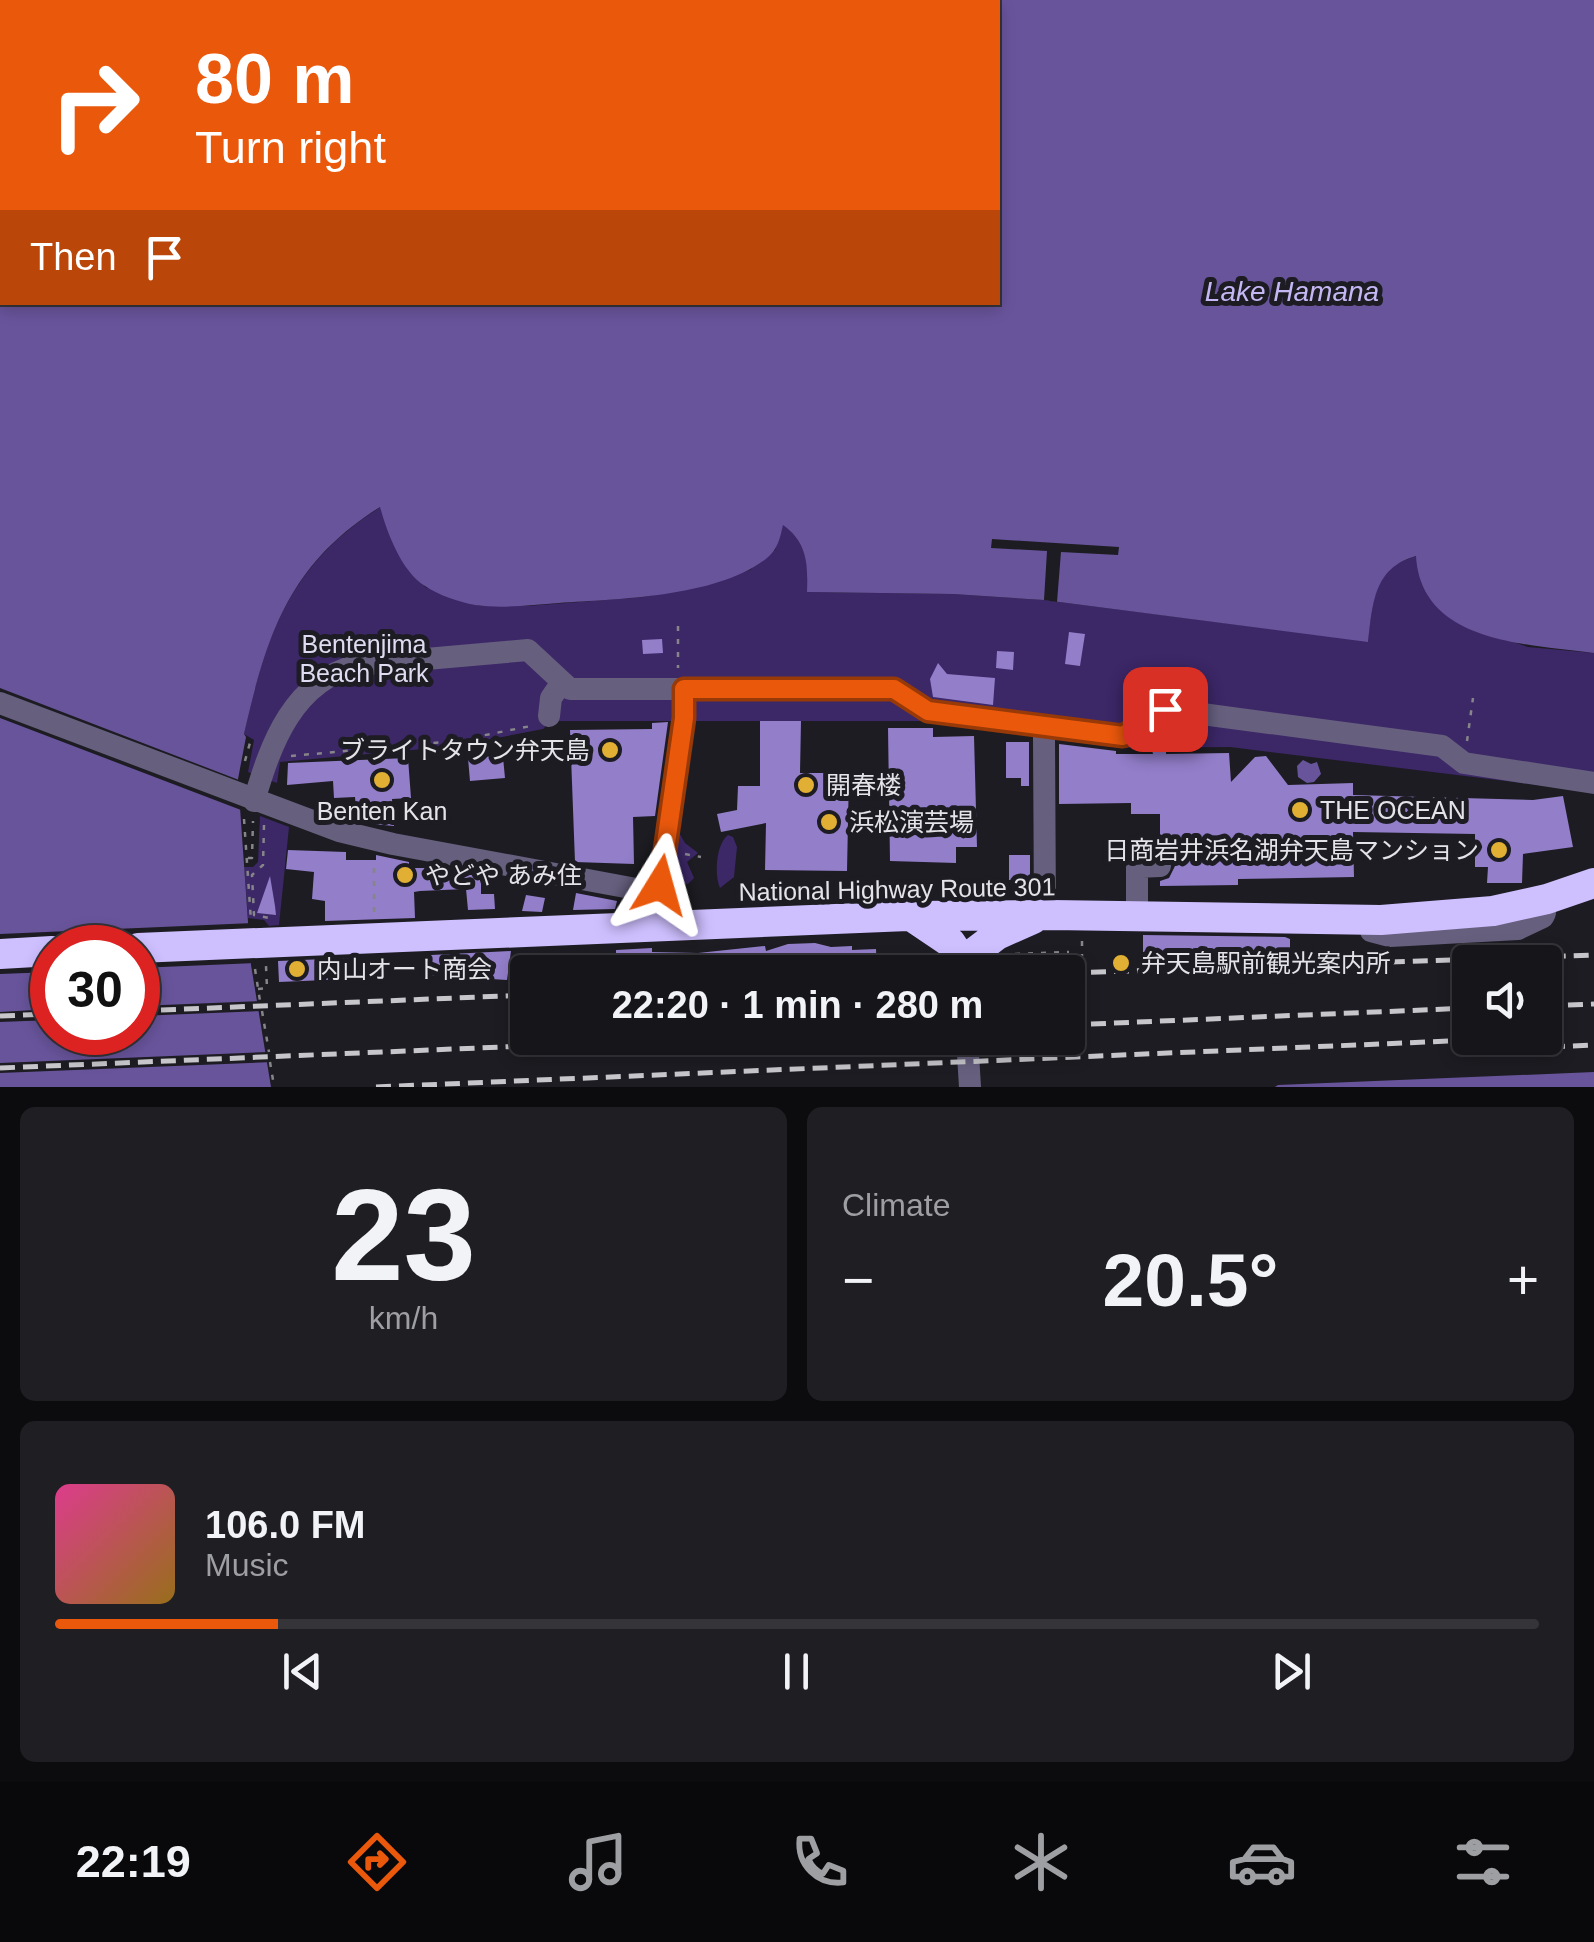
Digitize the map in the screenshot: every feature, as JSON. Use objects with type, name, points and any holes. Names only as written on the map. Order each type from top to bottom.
[{"type":"highway","name":"National Highway Route 301","points":[[160,947],[912,916],[1368,921],[1466,915],[1543,900],[1594,884]]},
{"type":"highway","points":[[975,955],[996,936],[1046,915]]},
{"type":"highway","points":[[912,916],[951,943],[957,955]]},
{"type":"highway","points":[[0,954],[30,953]]},
{"type":"street","points":[[251,806],[270,749],[306,692],[335,672],[358,665],[528,650],[570,689],[894,689],[928,711],[1123,736],[1165,709],[1442,746],[1464,763],[1594,783]]},
{"type":"street","points":[[549,716],[552,698],[562,682]]},
{"type":"street","points":[[659,893],[684,718],[681,689]]},
{"type":"street","points":[[0,703],[251,806],[366,838],[624,876],[668,896],[677,906],[679,924]]},
{"type":"street","points":[[1044,738],[1046,915]]},
{"type":"street","points":[[1137,917],[1136,867],[1160,866]]},
{"type":"street","points":[[968,1055],[970,1087]]},
{"type":"path","points":[[678,626],[681,689]]},
{"type":"path","points":[[1464,763],[1473,698]]},
{"type":"path","points":[[1462,704],[1472,705]]},
{"type":"path","points":[[270,749],[286,756],[455,741],[540,724],[549,716]]},
{"type":"path","points":[[251,806],[246,858],[268,988],[258,990]]},
{"type":"path","points":[[246,858],[252,858],[251,806]]},
{"type":"path","points":[[251,806],[264,865],[252,874],[254,915],[269,916],[260,942],[260,1001]]},
{"type":"path","points":[[374,925],[375,849]]},
{"type":"path","points":[[684,854],[700,856]]},
{"type":"path","points":[[1082,940],[1082,955]]},
{"type":"path","points":[[1003,954],[1068,952]]},
{"type":"path","points":[[262,1011],[269,1052]]},
{"type":"path","points":[[270,1062],[274,1086]]},
{"type":"green space","name":"Bentenjima Beach Park","points":[[382,506],[425,587],[480,606],[644,597],[722,580],[750,570],[775,550],[783,524],[797,538],[804,554],[808,592],[1044,600],[1367,641],[1382,578],[1401,562],[1417,556],[1466,627],[1528,647],[1594,653],[1594,792],[1230,747],[1121,748],[930,721],[551,721],[543,729],[456,746],[280,762],[277,783],[248,772],[254,740],[244,734],[262,664],[287,604],[325,552]]},
{"type":"green space","points":[[260,816],[289,827],[279,925],[269,926],[264,920],[248,918],[244,867],[253,867],[258,862]]},
{"type":"green space","points":[[678,831],[698,853],[687,862],[694,878],[688,884],[670,881]]},
{"type":"green space","points":[[728,835],[737,847],[734,877],[720,888],[717,860]]},
{"type":"water","name":"Lake Hamana","points":[[1000,0],[1594,0],[1594,653],[1510,642],[1457,623],[1437,607],[1422,585],[1416,556],[1391,569],[1383,578],[1374,601],[1368,642],[1044,600],[807,592],[804,554],[797,539],[783,525],[780,539],[767,558],[723,581],[668,594],[610,600],[475,605],[442,595],[416,579],[396,550],[380,507],[324,552],[303,578],[286,604],[262,664],[244,734],[238,779],[251,965],[271,1087],[0,1087],[0,305],[1000,305]]},
{"type":"water","points":[[1303,760],[1317,762],[1321,774],[1314,782],[1307,783],[1298,777],[1297,766]]},
{"type":"water","points":[[1594,1072],[1594,1087],[1275,1087],[1278,1085]]},
{"type":"pier","points":[[992,539],[1119,547],[1118,555],[1061,552],[1057,602],[1044,600],[1047,551],[991,548]]},
{"type":"pier","points":[[0,688],[239,780],[241,810],[0,718]]},
{"type":"pier","points":[[253,923],[256,963],[160,967],[160,927]]},
{"type":"pier","points":[[30,933],[30,973],[0,974],[0,934]]},
{"type":"pier","points":[[262,1001],[263,1011],[160,1015],[160,1005]]},
{"type":"pier","points":[[30,1010],[30,1021],[0,1022],[0,1012]]},
{"type":"pier","points":[[269,1052],[272,1062],[0,1073],[0,1063]]},
{"type":"building","points":[[1069,632],[1085,634],[1080,666],[1065,664]]},
{"type":"building","points":[[662,639],[663,653],[643,654],[642,640]]},
{"type":"building","points":[[997,651],[1014,652],[1013,670],[996,668]]},
{"type":"building","points":[[938,663],[947,674],[995,678],[993,705],[933,697],[930,679]]},
{"type":"building","name":"開春楼","points":[[760,721],[801,721],[800,773],[849,773],[847,871],[765,870],[766,823],[721,832],[717,814],[737,810],[738,786],[760,786]]},
{"type":"building","points":[[668,722],[655,816],[633,817],[634,864],[575,862],[570,730],[652,729],[652,723]]},
{"type":"building","points":[[888,728],[933,728],[933,737],[974,736],[977,847],[956,847],[956,863],[890,861]]},
{"type":"building","points":[[1006,742],[1029,742],[1029,786],[1021,786],[1021,778],[1006,778]]},
{"type":"building","points":[[1059,744],[1116,754],[1153,754],[1152,750],[1166,749],[1166,754],[1229,753],[1231,782],[1255,757],[1266,756],[1288,785],[1353,783],[1353,795],[1533,800],[1563,796],[1573,847],[1523,854],[1522,883],[1487,883],[1488,867],[1475,867],[1475,834],[1353,832],[1354,877],[1238,879],[1238,885],[1160,886],[1175,866],[1172,857],[1160,851],[1160,814],[1131,814],[1131,803],[1059,804]]},
{"type":"building","points":[[503,757],[505,778],[470,781],[468,758]]},
{"type":"building","name":"Benten Kan","points":[[408,758],[411,798],[392,799],[394,826],[373,824],[371,806],[356,808],[355,797],[334,798],[333,781],[287,785],[288,763]]},
{"type":"building","points":[[288,850],[346,852],[346,860],[376,860],[376,855],[409,862],[409,868],[442,868],[451,873],[481,876],[481,894],[494,894],[495,909],[468,910],[466,889],[420,891],[414,892],[415,918],[325,921],[325,901],[312,899],[314,872],[286,869]]},
{"type":"building","points":[[1009,855],[1030,855],[1030,893],[1018,894],[1018,880],[1009,880]]},
{"type":"building","points":[[270,876],[275,906],[276,915],[257,913]]},
{"type":"building","points":[[576,893],[617,901],[615,909],[573,910]]},
{"type":"building","points":[[526,895],[545,898],[542,912],[522,911]]},
{"type":"building","points":[[1143,935],[1285,937],[1290,939],[1290,953],[1229,954],[1211,949],[1211,960],[1143,961]]},
{"type":"building","points":[[788,944],[852,946],[852,950],[876,949],[876,955],[616,955],[616,950],[652,948],[652,952],[698,953],[765,946],[766,951]]},
{"type":"building","points":[[511,951],[507,980],[428,975],[431,955]]},
{"type":"building","points":[[348,958],[349,979],[279,982],[278,961]]},
{"type":"railway","points":[[1085,972],[1594,955]]},
{"type":"railway","points":[[160,1010],[510,996]]},
{"type":"railway","points":[[1562,1005],[1594,1004]]},
{"type":"railway","points":[[1085,1024],[1452,1009]]},
{"type":"railway","points":[[0,1016],[30,1015]]},
{"type":"railway","points":[[376,1087],[1452,1041]]},
{"type":"railway","points":[[1562,1046],[1594,1045]]},
{"type":"railway","points":[[0,1068],[510,1047]]},
{"type":"place","name":"ブライトタウン弁天島","points":[[610,750]]},
{"type":"place","name":"Benten Kan","points":[[382,780]]},
{"type":"place","name":"開春楼","points":[[806,785]]},
{"type":"place","name":"THE OCEAN","points":[[1300,810]]},
{"type":"place","name":"浜松演芸場","points":[[829,822]]},
{"type":"place","name":"日商岩井浜名湖弁天島マンション","points":[[1499,850]]},
{"type":"place","name":"やどや あみ住","points":[[405,875]]},
{"type":"place","name":"弁天島駅前観光案内所","points":[[1121,963]]},
{"type":"place","name":"内山オート商会","points":[[297,969]]},
{"type":"route","points":[[660,885],[684,718],[684,689],[894,689],[928,711],[1123,736],[1165,709]]}]
